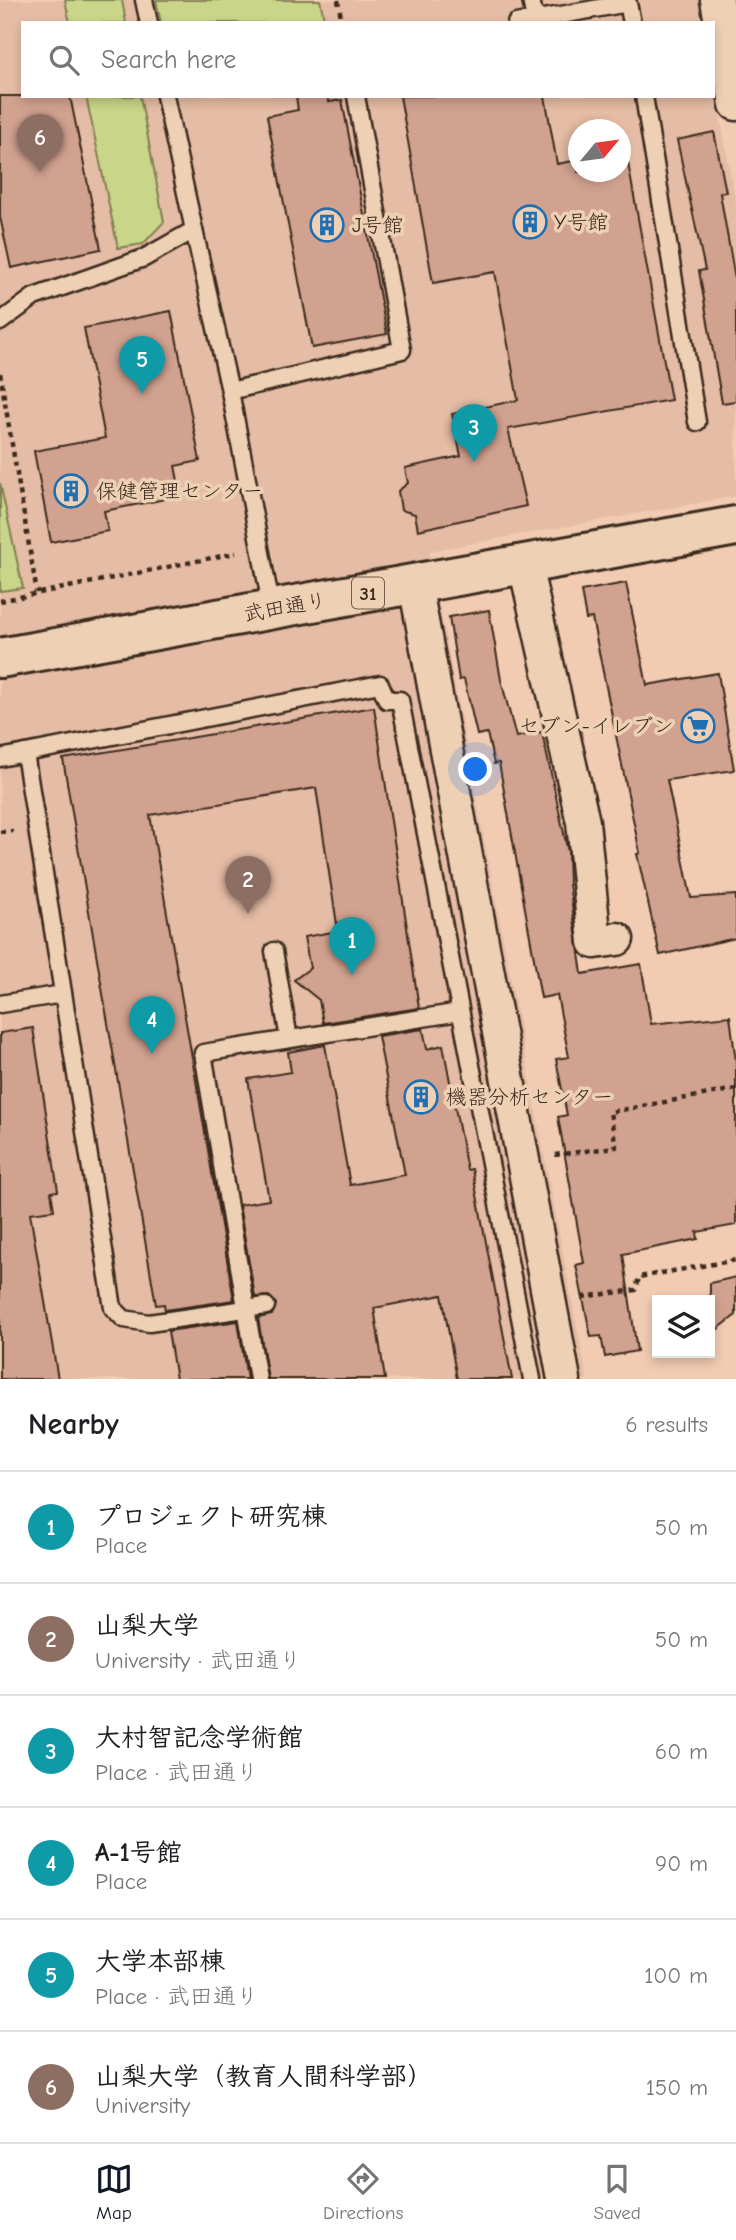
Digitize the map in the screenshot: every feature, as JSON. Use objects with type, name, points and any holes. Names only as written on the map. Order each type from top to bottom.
[{"type":"main road","name":"武田通り","points":[[0,658],[736,526]]},
{"type":"street","points":[[717,0],[736,104]]},
{"type":"street","points":[[525,565],[583,822],[595,942],[617,939]]},
{"type":"street","points":[[415,584],[564,1379]]},
{"type":"lane","points":[[144,0],[149,21]]},
{"type":"lane","points":[[531,0],[535,19]]},
{"type":"lane","points":[[526,21],[628,3],[632,21]]},
{"type":"lane","points":[[165,98],[230,391],[272,610]]},
{"type":"lane","points":[[230,391],[402,350],[356,98]]},
{"type":"lane","points":[[644,98],[697,422]]},
{"type":"lane","points":[[0,322],[34,297],[144,258],[194,230]]},
{"type":"lane","points":[[0,758],[380,684],[387,700],[400,700],[532,1379]]},
{"type":"lane","points":[[25,753],[113,1308],[124,1319],[149,1323],[266,1306]]},
{"type":"lane","points":[[274,951],[289,1039]]},
{"type":"lane","points":[[0,1004],[63,994]]},
{"type":"lane","points":[[258,1379],[203,1053],[460,1012]]},
{"type":"path","points":[[338,0],[342,21]]},
{"type":"path","points":[[0,373],[37,593]]},
{"type":"path","points":[[0,601],[260,548]]},
{"type":"path","points":[[523,1160],[616,1147],[610,1112],[736,1089]]},
{"type":"path","points":[[550,1301],[636,1290],[639,1277],[736,1259]]},
{"type":"shaded area","points":[[0,0],[699,0],[703,21],[21,21],[21,98],[715,98],[715,90],[736,203],[736,496],[429,551],[587,1379],[0,1379]]},
{"type":"green space","points":[[65,0],[122,0],[126,21],[70,21]]},
{"type":"green space","points":[[156,0],[320,0],[325,21],[161,21]]},
{"type":"green space","points":[[86,98],[140,98],[164,222],[143,244],[118,248]]},
{"type":"green space","points":[[0,483],[23,588],[0,591]]},
{"type":"building","points":[[0,96],[70,98],[101,249],[11,268],[0,217]]},
{"type":"building","name":"J号館","points":[[296,98],[328,98],[329,102],[342,100],[387,334],[312,348],[267,116],[298,110]]},
{"type":"building","name":"Y号館","points":[[400,98],[545,98],[557,164],[568,162],[568,182],[631,182],[631,180],[671,400],[508,429],[526,506],[418,530],[415,514],[401,510],[398,491],[408,483],[405,468],[461,456],[452,414],[518,400],[495,272],[433,283]]},
{"type":"building","points":[[714,132],[726,192],[720,193],[736,285],[736,401],[722,403],[699,271],[705,270],[677,140]]},
{"type":"building","points":[[171,311],[200,461],[175,466],[181,496],[104,511],[108,531],[51,542],[34,451],[105,438],[84,328]]},
{"type":"building","points":[[626,583],[647,685],[718,673],[734,770],[667,780],[691,898],[736,895],[736,938],[660,955],[637,854],[640,853],[592,618],[586,619],[581,591]]},
{"type":"building","points":[[489,610],[501,680],[516,737],[542,732],[568,852],[569,884],[582,974],[641,964],[651,1024],[730,1016],[736,1062],[736,1225],[697,1232],[698,1239],[623,1254],[637,1351],[605,1357],[601,1336],[591,1337],[576,1265],[584,1263],[558,1117],[567,1115],[556,1059],[569,1057],[557,995],[541,998],[499,763],[494,764],[487,733],[477,735],[464,679],[459,680],[449,617]]},
{"type":"building","points":[[374,707],[419,1008],[323,1023],[319,1000],[294,980],[310,968],[304,937],[338,931],[316,788],[150,815],[234,1300],[165,1310],[164,1304],[156,1305],[63,759]]},
{"type":"building","points":[[33,1028],[58,1191],[51,1192],[54,1210],[30,1213],[58,1379],[0,1379],[0,1033]]},
{"type":"building","points":[[423,1029],[427,1049],[443,1045],[467,1170],[472,1169],[512,1379],[457,1379],[442,1295],[374,1308],[385,1379],[268,1379],[258,1318],[272,1315],[276,1304],[269,1296],[255,1297],[239,1205],[269,1200],[248,1079],[291,1072],[288,1052],[325,1045],[350,1185],[405,1175],[378,1036]]},
{"type":"building","points":[[736,1277],[736,1315],[715,1331],[715,1295],[710,1295],[710,1283]]},
{"type":"building","points":[[238,1321],[247,1379],[176,1379],[168,1331]]},
{"type":"place","name":"山梨大学（教育人間科学部）","points":[[40,172]]},
{"type":"place","name":"Y号館","points":[[530,222]]},
{"type":"place","name":"J号館","points":[[327,225]]},
{"type":"place","name":"大学本部棟","points":[[142,394]]},
{"type":"place","name":"大村智記念学術館","points":[[474,462]]},
{"type":"place","name":"保健管理センター","points":[[71,491]]},
{"type":"place","name":"セブン-イレブン","points":[[698,726]]},
{"type":"place","name":"山梨大学","points":[[248,914]]},
{"type":"place","name":"プロジェクト研究棟","points":[[352,975]]},
{"type":"place","name":"A-1号館","points":[[152,1054]]},
{"type":"place","name":"機器分析センター","points":[[421,1097]]}]
